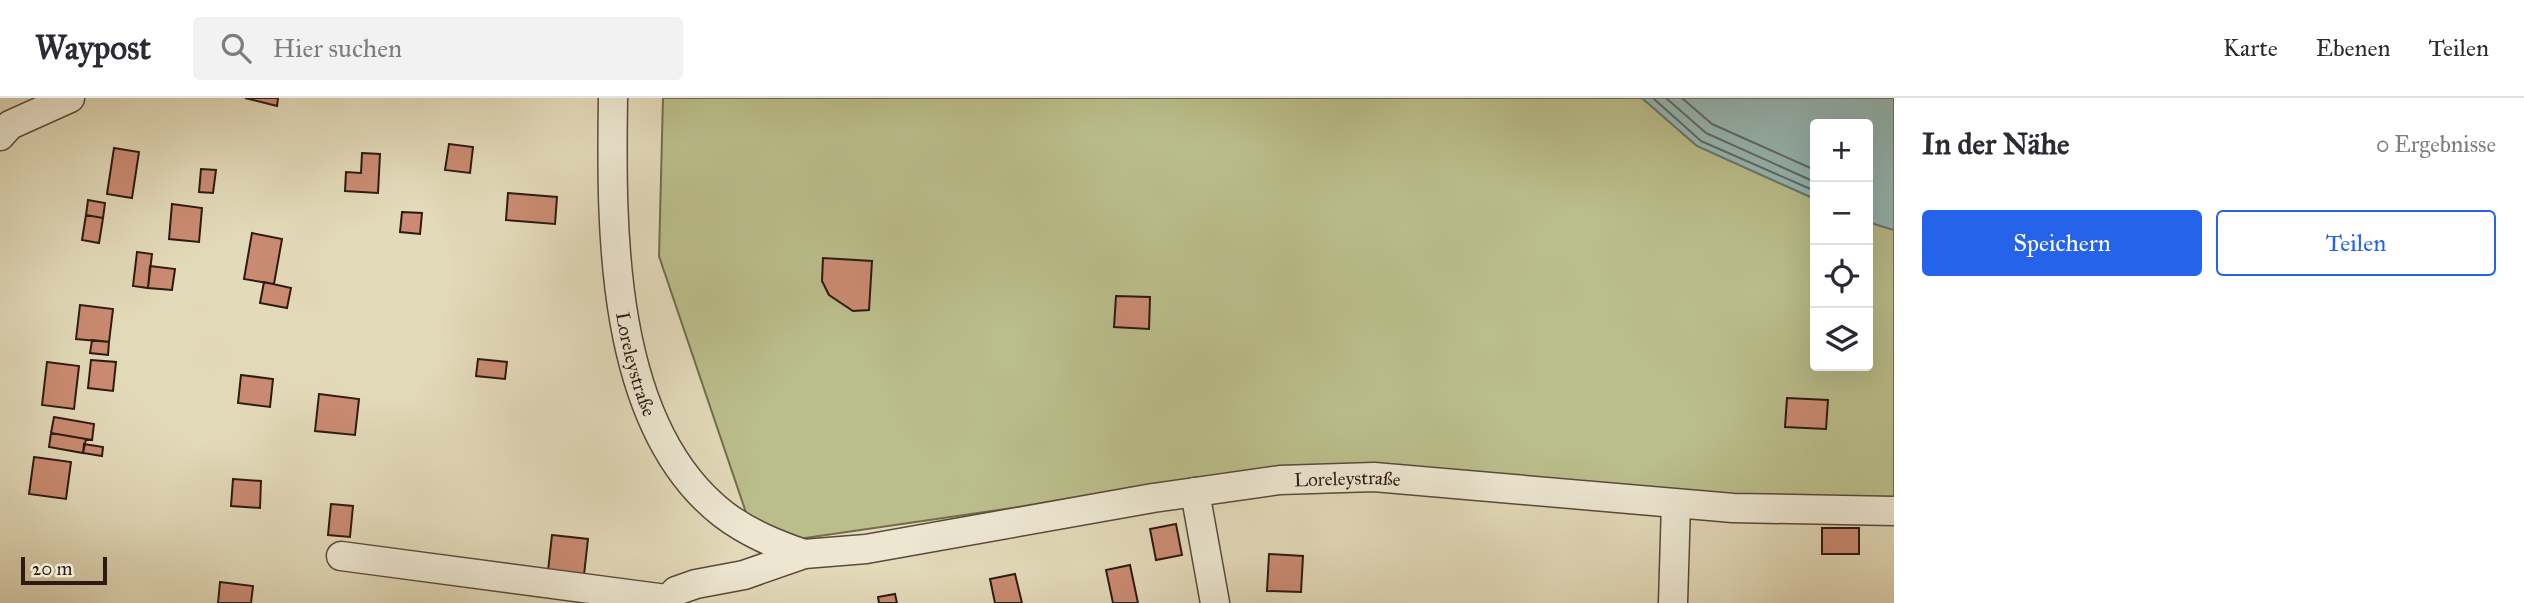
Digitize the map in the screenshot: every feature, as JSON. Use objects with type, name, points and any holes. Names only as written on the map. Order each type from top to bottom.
[{"type":"street","points":[[0,136],[10,125],[70,98]]},
{"type":"street","name":"Loreleystraße","points":[[612,98],[615,263],[626,338],[650,415],[687,480],[723,514],[761,538],[804,554]]},
{"type":"street","name":"Loreleystraße","points":[[341,556],[665,601],[676,591],[695,584],[744,575],[804,554],[866,549],[1195,492],[1280,480],[1374,477],[1676,504],[1894,512]]},
{"type":"street","points":[[1195,492],[1215,603]]},
{"type":"street","points":[[1672,603],[1676,504]]},
{"type":"green space","points":[[663,98],[1642,98],[1697,146],[1810,197],[1810,371],[1873,371],[1873,224],[1894,230],[1894,512],[1226,477],[757,545],[659,256]]},
{"type":"water","points":[[1642,98],[1894,98],[1894,230],[1873,224],[1873,119],[1810,119],[1810,197],[1697,146]]},
{"type":"building","points":[[245,98],[278,98],[277,106]]},
{"type":"building","points":[[449,144],[473,147],[470,173],[445,170]]},
{"type":"building","points":[[114,148],[139,152],[132,198],[107,194]]},
{"type":"building","points":[[362,153],[380,154],[378,193],[345,191],[346,172],[361,173]]},
{"type":"building","points":[[201,169],[216,170],[213,193],[199,192]]},
{"type":"building","points":[[508,193],[557,197],[555,224],[506,220]]},
{"type":"building","points":[[88,200],[105,203],[103,218],[86,215]]},
{"type":"building","points":[[172,204],[202,208],[199,242],[169,239]]},
{"type":"building","points":[[402,212],[422,213],[420,234],[400,232]]},
{"type":"building","points":[[86,215],[103,218],[99,243],[82,240]]},
{"type":"building","points":[[252,233],[282,239],[274,284],[244,279]]},
{"type":"building","points":[[137,252],[152,254],[148,288],[133,286]]},
{"type":"building","points":[[823,258],[872,261],[869,310],[853,311],[829,295],[822,281]]},
{"type":"building","points":[[150,266],[175,269],[172,290],[148,288]]},
{"type":"building","points":[[264,282],[291,288],[287,308],[260,303]]},
{"type":"building","points":[[1116,296],[1150,297],[1149,329],[1114,327]]},
{"type":"building","points":[[80,305],[113,309],[109,342],[76,339]]},
{"type":"building","points":[[92,340],[109,342],[108,355],[90,353]]},
{"type":"building","points":[[478,359],[507,362],[505,379],[476,376]]},
{"type":"building","points":[[91,360],[116,362],[113,391],[88,388]]},
{"type":"building","points":[[47,362],[79,366],[74,409],[42,405]]},
{"type":"building","points":[[241,375],[273,379],[270,407],[238,403]]},
{"type":"building","points":[[319,394],[359,399],[355,435],[315,431]]},
{"type":"building","points":[[1787,398],[1828,400],[1826,429],[1785,427]]},
{"type":"building","points":[[54,417],[94,424],[92,440],[51,433]]},
{"type":"building","points":[[51,433],[86,439],[83,453],[49,447]]},
{"type":"building","points":[[84,444],[103,447],[102,456],[83,453]]},
{"type":"building","points":[[34,457],[71,462],[66,499],[29,494]]},
{"type":"building","points":[[233,479],[261,481],[260,508],[231,506]]},
{"type":"building","points":[[331,504],[353,506],[350,537],[328,535]]},
{"type":"building","points":[[1176,524],[1182,555],[1156,560],[1150,529]]},
{"type":"building","points":[[1822,528],[1859,528],[1859,554],[1822,554]]},
{"type":"building","points":[[552,535],[588,539],[584,575],[548,571]]},
{"type":"building","points":[[1269,554],[1303,556],[1301,592],[1267,591]]},
{"type":"building","points":[[1130,565],[1138,603],[1113,603],[1106,570]]},
{"type":"building","points":[[1015,574],[1022,603],[995,603],[990,579]]},
{"type":"building","points":[[220,582],[253,586],[251,603],[218,603]]},
{"type":"building","points":[[895,594],[897,603],[879,603],[878,597]]}]
